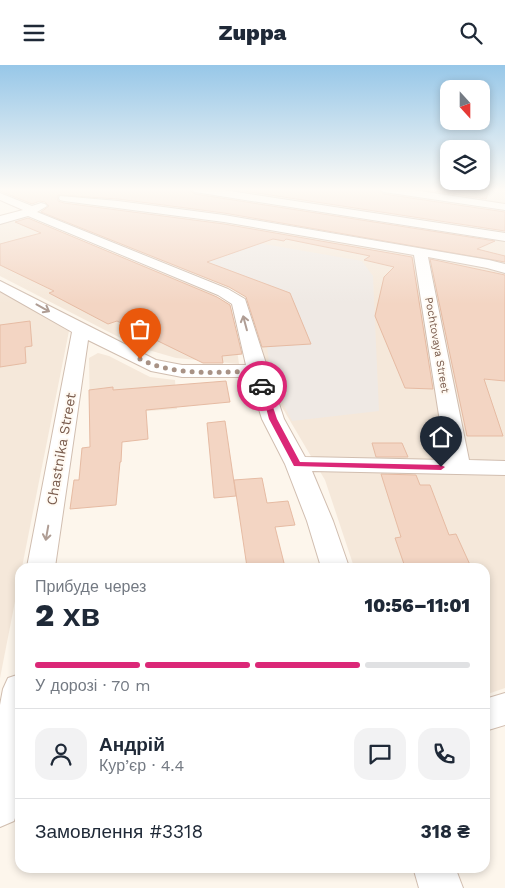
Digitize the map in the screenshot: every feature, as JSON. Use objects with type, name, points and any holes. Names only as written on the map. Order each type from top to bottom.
[{"type":"street","points":[[65,227],[233,297],[239,303],[257,371],[273,419],[297,464],[320,521],[334,563]]},
{"type":"street","points":[[289,227],[489,264],[505,269]]},
{"type":"street","points":[[443,227],[505,237]]},
{"type":"street","name":"Pochtovaya Street","points":[[420,251],[459,467]]},
{"type":"street","points":[[0,285],[81,330],[151,365],[182,371],[257,371]]},
{"type":"street","name":"Chastnika Street","points":[[42,563],[81,330]]},
{"type":"street","points":[[297,464],[505,468]]},
{"type":"street","points":[[490,714],[505,709]]},
{"type":"street","points":[[0,807],[15,718]]},
{"type":"street","points":[[436,873],[441,888]]},
{"type":"shaded area","points":[[0,227],[50,227],[211,293],[231,307],[239,364],[176,358],[138,347],[0,276]]},
{"type":"shaded area","points":[[75,227],[505,227],[505,688],[490,693],[490,563],[353,563],[325,480],[266,380],[253,297]]},
{"type":"shaded area","points":[[158,227],[169,227],[362,261],[373,276],[379,411],[292,421],[272,382],[263,320],[249,293]]},
{"type":"shaded area","points":[[0,291],[69,331],[23,563],[15,563],[15,602],[0,678]]},
{"type":"shaded area","points":[[98,353],[109,356],[150,377],[175,380],[177,409],[90,415],[89,358]]},
{"type":"building","points":[[28,227],[51,227],[217,297],[230,305],[242,354],[222,356],[223,363],[203,363],[117,321],[108,324],[49,293],[54,291],[0,265],[0,244],[41,233]]},
{"type":"building","points":[[80,227],[243,227],[412,257],[433,389],[405,388],[375,316],[384,277],[394,267],[364,260],[370,256],[286,239],[284,241],[273,239],[207,262],[290,293],[311,344],[262,347],[246,297],[229,287]]},
{"type":"building","points":[[307,227],[408,227],[495,241],[477,249],[505,256],[505,262]]},
{"type":"building","points":[[482,227],[505,227],[505,231]]},
{"type":"building","points":[[430,259],[505,275],[505,381],[484,379],[503,436],[467,436]]},
{"type":"building","points":[[30,321],[32,346],[25,347],[26,363],[0,367],[0,325]]},
{"type":"building","points":[[226,381],[230,402],[146,410],[148,439],[122,442],[116,505],[70,509],[74,480],[79,480],[82,448],[90,447],[89,390],[113,387],[113,390]]},
{"type":"building","points":[[225,421],[236,496],[214,498],[207,423]]},
{"type":"building","points":[[372,443],[402,443],[408,457],[376,457]]},
{"type":"building","points":[[381,474],[416,475],[420,485],[430,485],[449,535],[456,534],[469,563],[404,563],[395,538],[401,537]]},
{"type":"building","points":[[262,478],[267,503],[288,501],[295,525],[275,527],[284,563],[246,563],[234,480]]},
{"type":"way so far","points":[[140,359],[151,365],[182,371],[257,371],[262,386]]},
{"type":"route","points":[[262,386],[273,419],[297,464],[441,467]]}]
